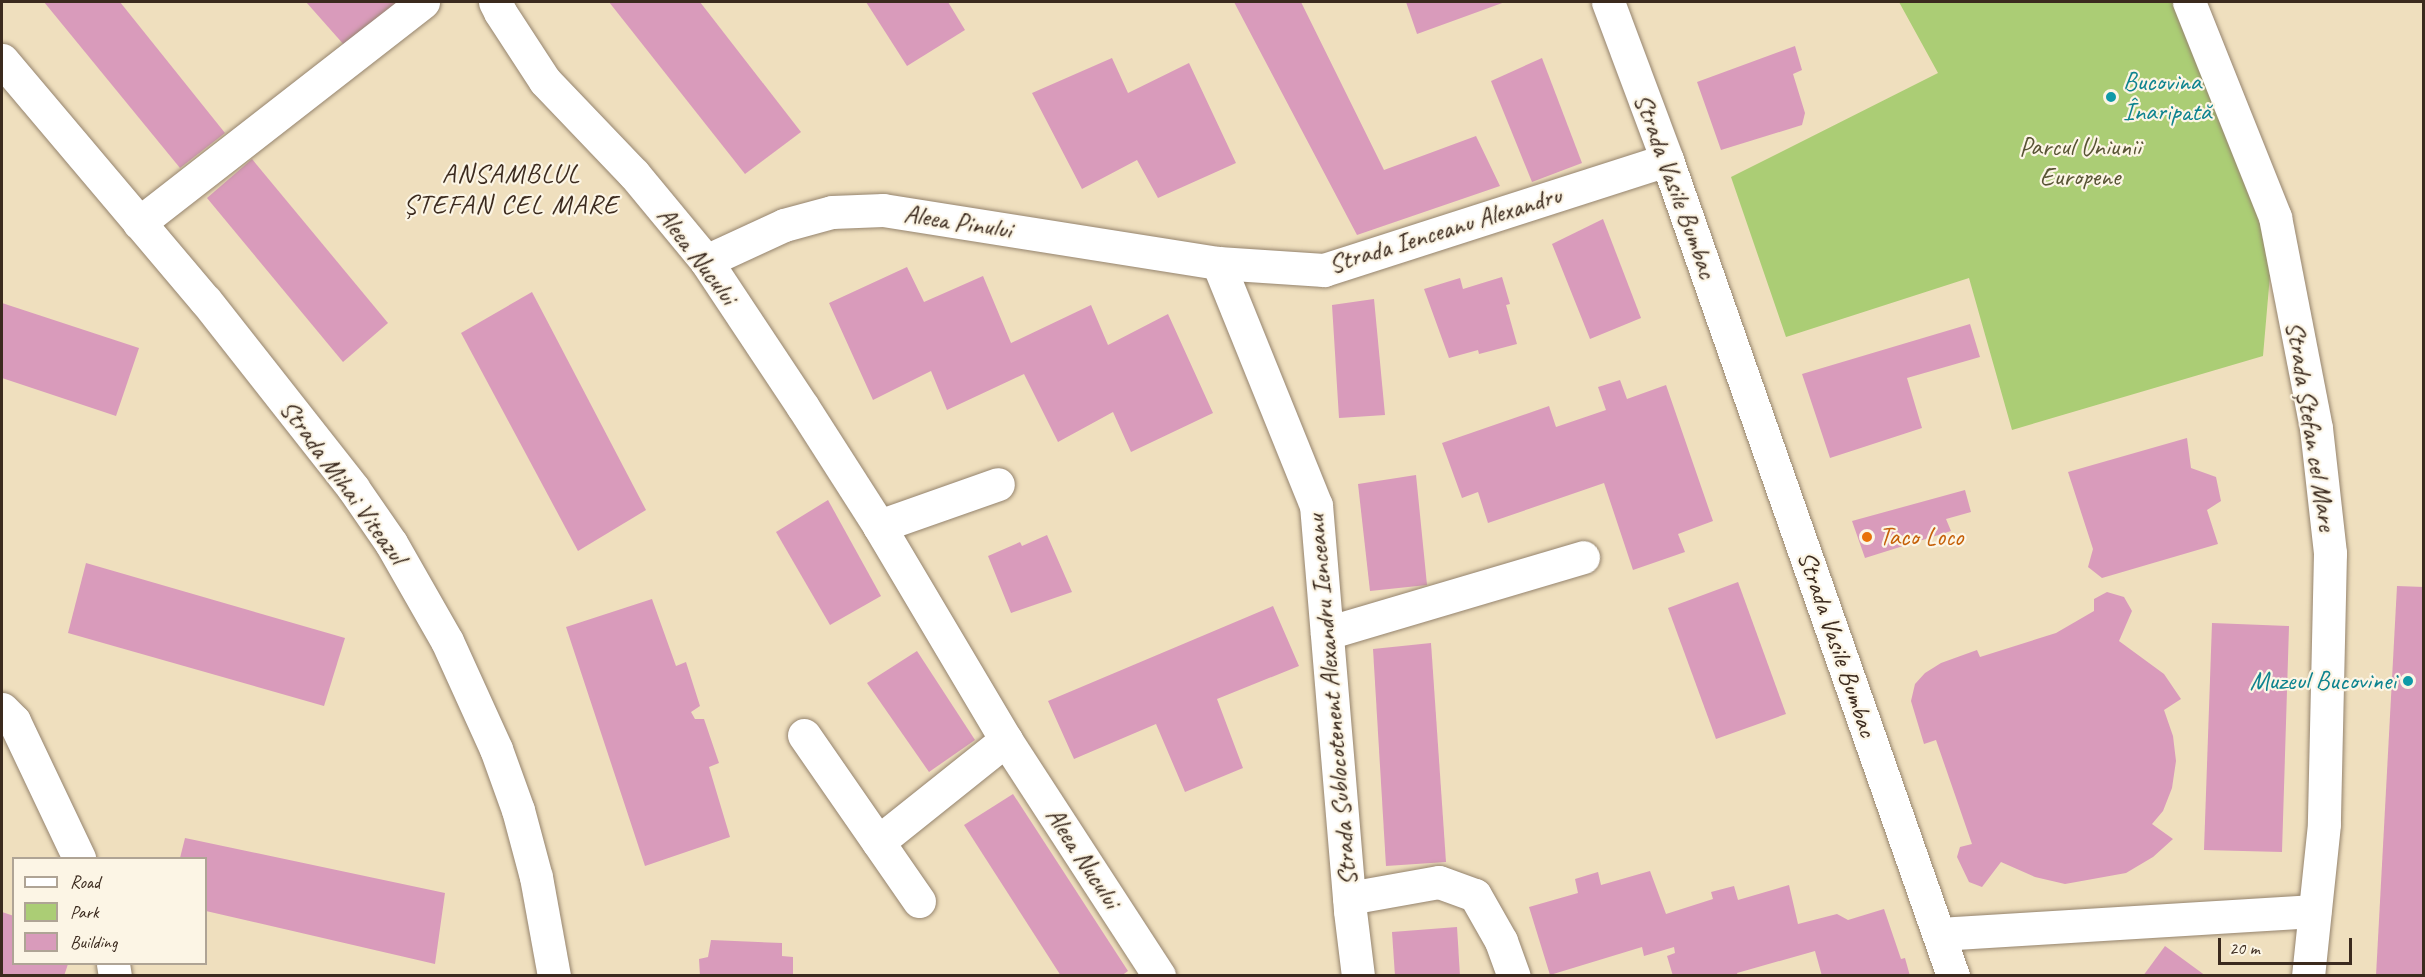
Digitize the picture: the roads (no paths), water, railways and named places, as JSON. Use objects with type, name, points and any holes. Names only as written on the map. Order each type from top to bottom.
[{"type":"street","points":[[139,224],[423,2]]},
{"type":"street","name":"Aleea Nucului","points":[[495,2],[545,81],[634,174],[706,261],[879,526],[1006,740],[1159,975]]},
{"type":"street","name":"Strada Vasile Bumbac","points":[[1608,2],[1667,160],[1953,975]]},
{"type":"street","name":"Strada Ștefan cel Mare","points":[[2189,2],[2275,217],[2316,428],[2330,553],[2324,824],[2308,975]]},
{"type":"street","name":"Strada Mihai Viteazul","points":[[2,60],[139,224],[206,300],[353,488],[391,543],[447,641],[496,749],[518,810],[536,877],[555,975]]},
{"type":"street","name":"Strada Ienceanu Alexandru","points":[[1218,263],[1324,270],[1667,160]]},
{"type":"street","name":"Aleea Pinului","points":[[706,261],[784,225],[832,212],[883,210],[1218,263]]},
{"type":"street","name":"Strada Sublocotenent Alexandru Ienceanu","points":[[1218,263],[1316,505],[1349,898],[1358,975]]},
{"type":"street","points":[[879,526],[998,484]]},
{"type":"street","points":[[1327,633],[1583,557]]},
{"type":"street","points":[[2,756],[8,715]]},
{"type":"street","points":[[8,715],[79,857]]},
{"type":"street","points":[[804,735],[919,901]]},
{"type":"street","points":[[878,842],[1006,740]]},
{"type":"street","points":[[1349,898],[1439,882],[1475,895],[1501,941],[1514,975]]},
{"type":"street","points":[[1939,934],[2314,911]]},
{"type":"place","name":"Bucovina Înaripată","points":[[2111,97]]},
{"type":"place","name":"Taco Loco","points":[[1867,537]]},
{"type":"place","name":"Muzeul Bucovinei","points":[[2408,681]]},
{"type":"district","name":"ANSAMBLUL ȘTEFAN CEL MARE","points":[[511,188]]},
{"type":"park label","name":"Parcul Uniunii Europene","points":[[2080,162]]}]
